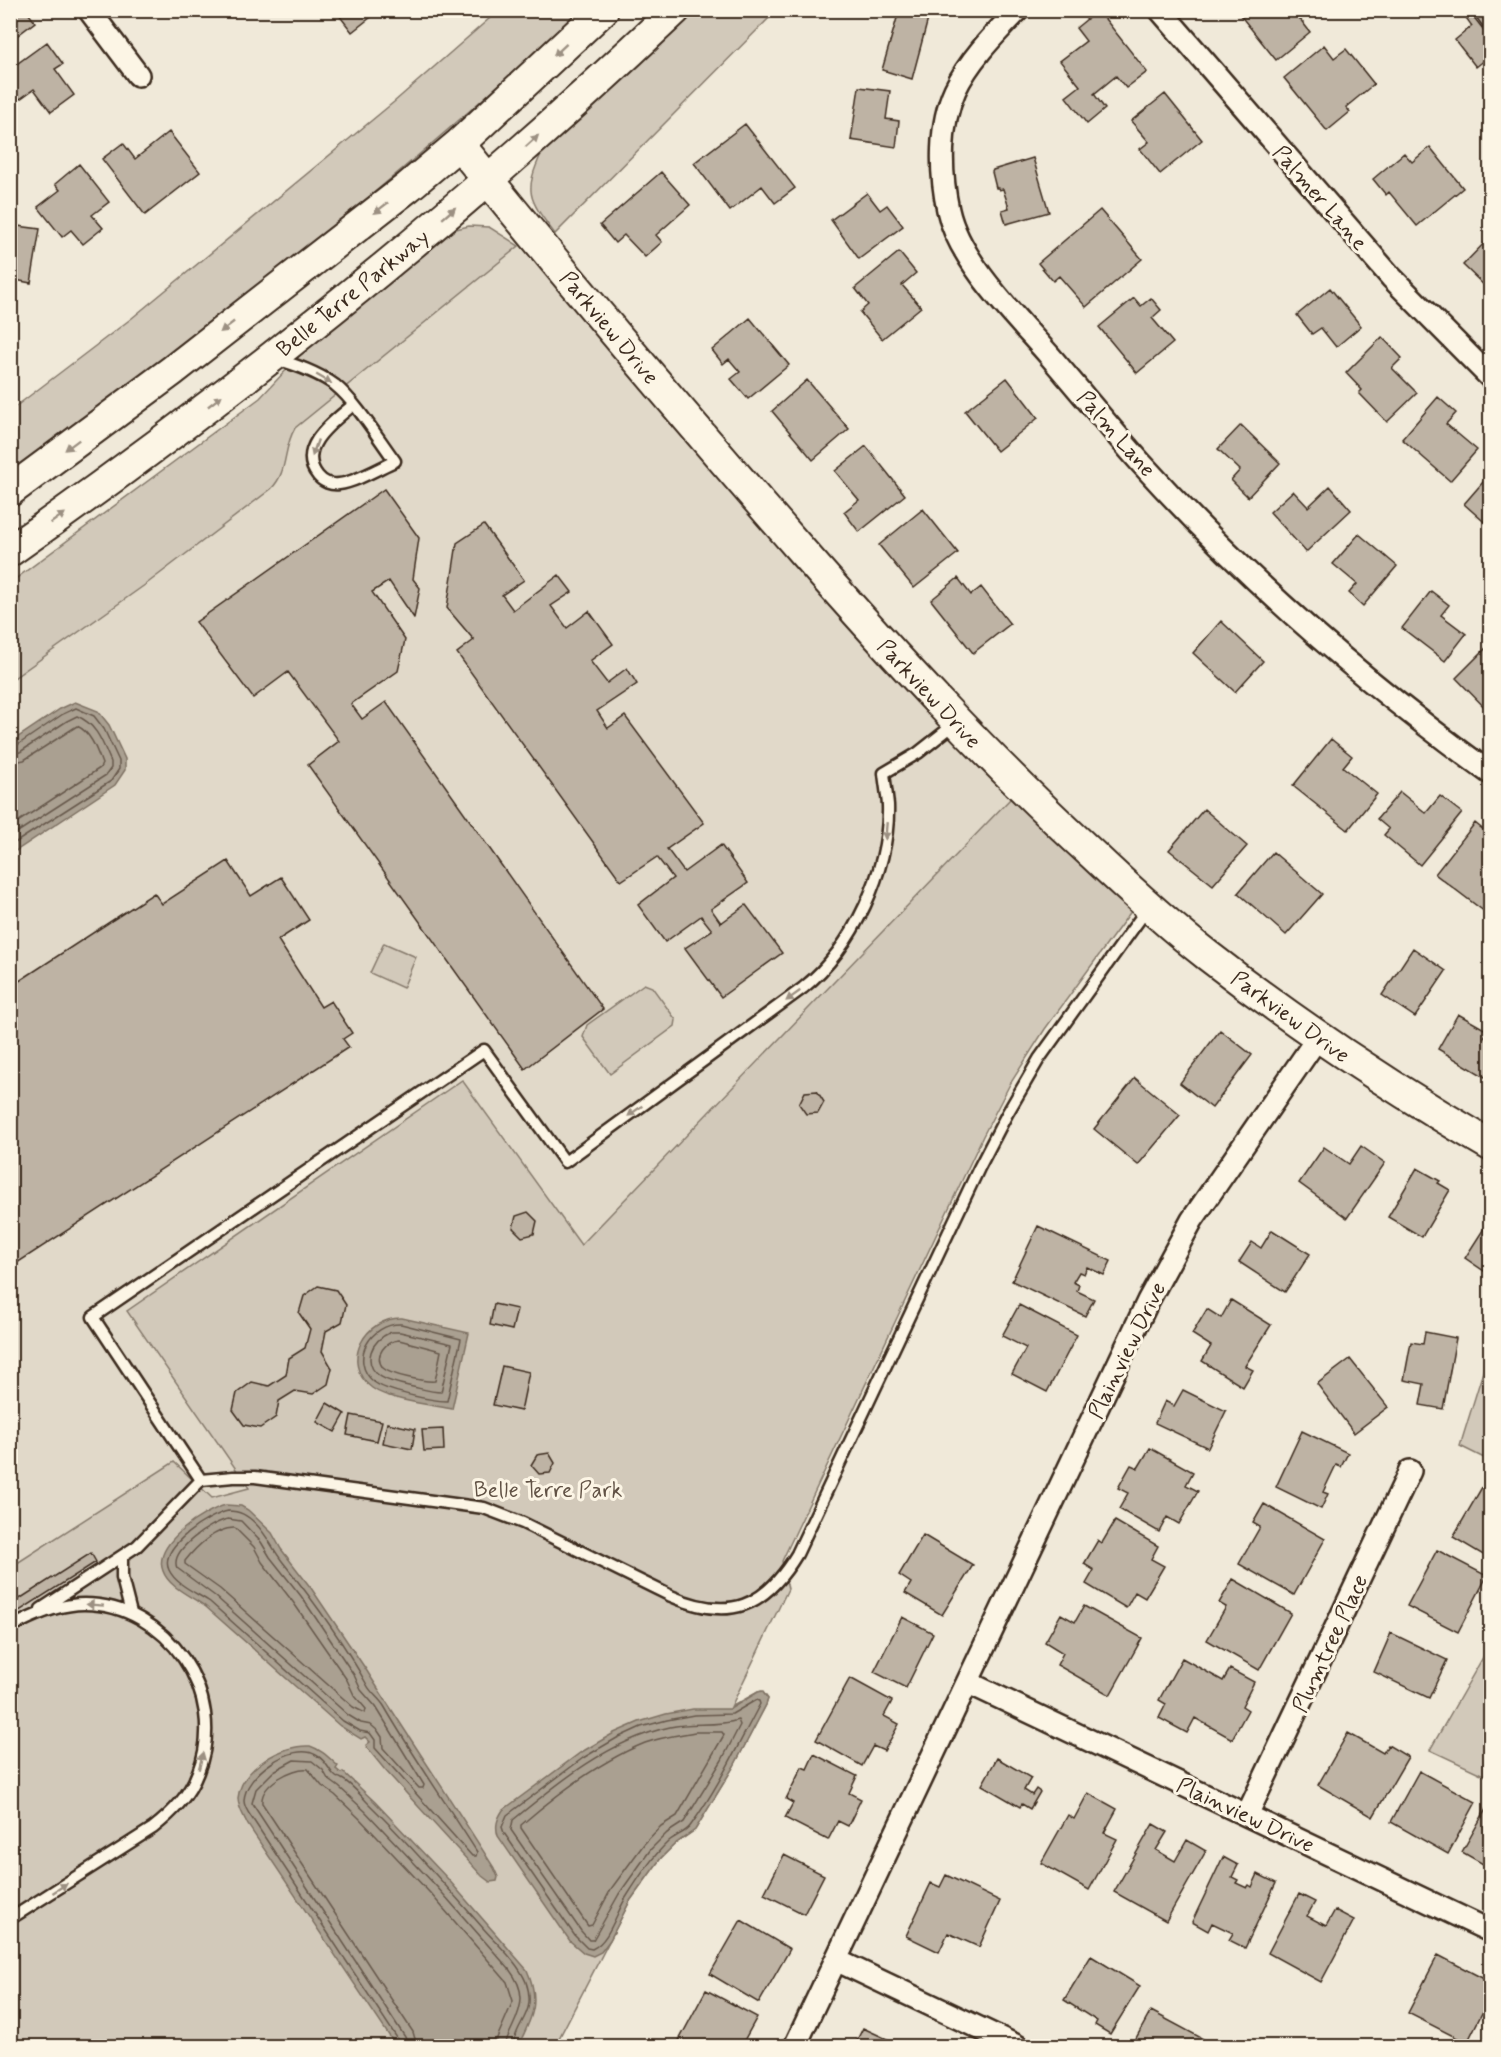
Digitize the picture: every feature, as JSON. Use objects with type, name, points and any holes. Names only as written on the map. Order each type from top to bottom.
[{"type":"main road","name":"Belle Terre Parkway","points":[[10,491],[172,371],[408,187],[459,144],[603,10]]},
{"type":"main road","name":"Belle Terre Parkway","points":[[10,551],[174,433],[270,358],[488,180],[621,62],[675,10]]},
{"type":"main road","name":"Parkview Drive","points":[[459,144],[705,440],[867,626],[1028,795],[1149,906],[1206,954],[1318,1036],[1382,1079],[1491,1145]]},
{"type":"street","points":[[89,10],[138,75]]},
{"type":"street","name":"Palm Lane","points":[[1018,10],[969,67],[949,107],[944,147],[945,192],[948,212],[962,246],[1009,308],[1141,463],[1245,569],[1366,678],[1491,773]]},
{"type":"street","name":"Palmer Lane","points":[[1160,10],[1368,252],[1437,325],[1491,377]]},
{"type":"street","name":"Plainview Drive","points":[[795,2046],[969,1683],[1148,1301],[1192,1220],[1318,1036]]},
{"type":"street","name":"Plumtree Place","points":[[1247,1815],[1410,1471]]},
{"type":"street","name":"Plainview Drive","points":[[969,1683],[1491,1930]]},
{"type":"street","points":[[836,1960],[1017,2046]]},
{"type":"lane","points":[[270,358],[295,365],[322,377],[342,392],[352,405],[395,461],[340,484],[332,484],[320,478],[313,467],[311,460],[314,446],[324,431],[352,405]]},
{"type":"lane","points":[[201,1480],[93,1317],[484,1050],[565,1162],[803,988],[833,957],[853,931],[870,891],[885,841],[888,805],[884,772],[918,753],[957,723]]},
{"type":"lane","points":[[15,1625],[122,1557],[150,1535],[201,1480],[233,1477],[255,1477],[484,1508],[512,1518],[693,1605],[729,1608],[757,1599],[778,1582],[796,1554],[979,1168],[1022,1086],[1054,1036],[1149,906]]},
{"type":"lane","points":[[122,1557],[122,1578],[131,1613]]},
{"type":"lane","points":[[10,1919],[153,1828],[180,1804],[199,1771],[205,1746],[206,1719],[196,1679],[176,1646],[156,1629],[131,1613],[105,1605],[82,1604],[46,1611],[15,1625]]},
{"type":"shaded area","points":[[519,246],[804,574],[1011,798],[580,1245],[249,1488],[555,2046],[11,2046],[10,680],[149,582],[271,489],[283,471],[286,450],[295,428]]},
{"type":"green space","points":[[498,11],[581,11],[480,102],[324,234],[145,375],[11,474],[11,410],[132,318],[394,102]]},
{"type":"green space","points":[[692,11],[776,11],[555,234],[539,212],[532,195],[532,177],[542,152]]},
{"type":"green space","points":[[469,226],[489,227],[519,246],[295,428],[288,444],[281,475],[271,489],[149,582],[11,680],[10,583],[260,398],[319,335],[437,242],[456,229]]},
{"type":"green space","name":"Belle Terre Park","points":[[1011,798],[1132,910],[1045,1029],[1010,1084],[983,1136],[782,1561],[788,1589],[731,1707],[762,1691],[768,1699],[766,1705],[734,1766],[695,1830],[675,1844],[661,1858],[630,1901],[555,2046],[11,2046],[11,1567],[174,1462],[212,1498],[249,1488],[127,1311],[462,1080],[581,1245]]},
{"type":"green space","points":[[384,943],[416,957],[403,988],[370,973]]},
{"type":"green space","points":[[644,984],[652,987],[676,1020],[675,1026],[610,1074],[583,1037],[587,1025]]},
{"type":"green space","points":[[1490,1349],[1490,1461],[1460,1446]]},
{"type":"green space","points":[[1490,1645],[1490,1778],[1430,1750]]},
{"type":"water","points":[[75,702],[98,711],[109,725],[125,759],[125,770],[115,785],[11,854],[11,742],[60,709]]},
{"type":"water","points":[[402,1318],[469,1333],[452,1409],[388,1396],[372,1388],[362,1378],[357,1355],[361,1343],[377,1325]]},
{"type":"water","points":[[226,1505],[241,1506],[248,1510],[272,1533],[365,1668],[462,1818],[494,1868],[498,1877],[497,1881],[490,1882],[482,1876],[385,1770],[367,1748],[366,1745],[370,1742],[365,1737],[361,1739],[340,1726],[206,1607],[176,1587],[166,1577],[162,1561],[165,1550],[173,1540],[194,1521]]},
{"type":"water","points":[[762,1691],[768,1699],[766,1705],[734,1766],[695,1830],[675,1844],[661,1858],[630,1901],[610,1940],[601,1952],[593,1956],[584,1953],[570,1941],[498,1836],[497,1823],[503,1810],[580,1753],[614,1733],[666,1714],[693,1709],[730,1709]]},
{"type":"water","points":[[310,1746],[328,1757],[338,1766],[336,1769],[343,1772],[375,1802],[447,1878],[527,1970],[534,2001],[531,2018],[518,2046],[396,2046],[248,1825],[239,1805],[241,1787],[255,1768],[265,1760],[288,1749]]},
{"type":"building","points":[[10,10],[26,10],[35,22],[10,41]]},
{"type":"building","points":[[335,10],[380,10],[352,32]]},
{"type":"building","points":[[1098,10],[1147,72],[1126,88],[1116,76],[1094,94],[1105,109],[1087,124],[1066,97],[1080,86],[1060,61],[1086,41],[1076,28]]},
{"type":"building","points":[[1236,10],[1293,10],[1310,32],[1276,60]]},
{"type":"building","points":[[1471,10],[1490,10],[1490,36]]},
{"type":"building","points":[[899,11],[928,19],[912,79],[882,70]]},
{"type":"building","points":[[1469,11],[1490,38],[1490,56],[1476,67],[1455,40],[1472,26],[1464,15]]},
{"type":"building","points":[[47,42],[63,64],[55,69],[74,95],[51,112],[34,89],[20,99],[10,86],[10,69]]},
{"type":"building","points":[[1324,45],[1334,58],[1346,49],[1374,84],[1346,107],[1350,112],[1327,131],[1284,78]]},
{"type":"building","points":[[859,87],[890,91],[886,119],[899,121],[896,147],[851,140]]},
{"type":"building","points":[[1165,94],[1202,140],[1160,174],[1140,149],[1149,142],[1131,121]]},
{"type":"building","points":[[745,124],[795,188],[775,203],[762,186],[730,211],[694,163]]},
{"type":"building","points":[[169,132],[200,172],[145,215],[102,159],[123,143],[135,159]]},
{"type":"building","points":[[1430,147],[1463,188],[1417,226],[1389,192],[1386,195],[1373,179],[1404,153],[1412,162]]},
{"type":"building","points":[[1033,158],[1049,212],[1006,224],[1002,210],[1009,208],[1003,189],[996,188],[992,172]]},
{"type":"building","points":[[79,164],[109,202],[92,215],[103,228],[83,244],[71,230],[62,237],[38,207],[60,190],[55,184]]},
{"type":"building","points":[[661,172],[690,205],[656,235],[662,242],[645,257],[624,235],[615,243],[600,225]]},
{"type":"building","points":[[867,193],[880,210],[887,205],[903,226],[859,259],[831,220]]},
{"type":"building","points":[[1100,210],[1142,259],[1086,307],[1059,276],[1053,281],[1038,263]]},
{"type":"building","points":[[10,225],[40,229],[31,283],[10,279]]},
{"type":"building","points":[[1490,237],[1490,291],[1463,265]]},
{"type":"building","points":[[899,252],[916,273],[902,285],[921,307],[882,339],[860,312],[868,305],[855,288]]},
{"type":"building","points":[[1330,288],[1361,326],[1336,347],[1321,328],[1312,334],[1297,315]]},
{"type":"building","points":[[1134,298],[1141,306],[1151,298],[1161,310],[1152,318],[1173,343],[1137,373],[1099,327]]},
{"type":"building","points":[[750,318],[789,365],[748,399],[731,379],[740,372],[729,359],[723,364],[712,350]]},
{"type":"building","points":[[1382,337],[1402,358],[1392,368],[1417,393],[1387,422],[1359,393],[1362,390],[1346,373]]},
{"type":"building","points":[[1007,378],[1038,418],[997,451],[965,411]]},
{"type":"building","points":[[807,380],[849,429],[813,460],[772,411]]},
{"type":"building","points":[[1438,397],[1456,413],[1446,424],[1477,450],[1450,481],[1402,439]]},
{"type":"building","points":[[1241,425],[1280,463],[1248,497],[1231,480],[1240,470],[1218,449]]},
{"type":"building","points":[[866,446],[905,495],[859,532],[844,512],[859,500],[835,471]]},
{"type":"building","points":[[1490,474],[1490,527],[1464,504]]},
{"type":"building","points":[[1330,486],[1351,510],[1306,552],[1270,512],[1293,491],[1308,507]]},
{"type":"building","points":[[384,489],[419,538],[413,579],[420,588],[414,618],[389,581],[372,592],[405,640],[398,671],[351,704],[362,719],[386,702],[603,1009],[525,1069],[308,765],[339,741],[288,672],[253,698],[196,622]]},
{"type":"building","points":[[923,509],[958,553],[914,588],[879,545]]},
{"type":"building","points":[[484,525],[524,580],[502,595],[513,610],[559,575],[572,592],[551,606],[567,628],[589,611],[613,644],[590,661],[607,683],[627,668],[637,684],[597,711],[608,728],[625,716],[704,823],[667,849],[684,872],[721,845],[748,883],[711,909],[721,923],[746,905],[782,953],[721,997],[685,948],[712,930],[701,916],[665,942],[638,905],[673,878],[657,857],[621,881],[457,653],[474,640],[447,608],[457,543]]},
{"type":"building","points":[[1359,534],[1397,566],[1363,606],[1349,593],[1357,584],[1333,564]]},
{"type":"building","points":[[958,578],[971,595],[981,587],[1010,624],[973,653],[931,600]]},
{"type":"building","points":[[1431,591],[1449,605],[1441,615],[1466,634],[1445,661],[1402,628]]},
{"type":"building","points":[[1221,621],[1263,661],[1235,692],[1193,653]]},
{"type":"building","points":[[1488,646],[1490,649],[1490,713],[1456,678]]},
{"type":"building","points":[[1331,739],[1352,756],[1343,767],[1377,794],[1348,830],[1293,786]]},
{"type":"building","points":[[1400,792],[1426,813],[1440,796],[1462,813],[1420,865],[1384,835],[1389,829],[1377,819]]},
{"type":"building","points":[[1204,809],[1247,846],[1213,885],[1169,850]]},
{"type":"building","points":[[1475,823],[1490,835],[1490,905],[1485,912],[1435,874]]},
{"type":"building","points":[[1273,852],[1322,894],[1286,935],[1238,893]]},
{"type":"building","points":[[228,861],[251,896],[281,877],[309,920],[278,940],[321,1007],[331,1001],[352,1033],[343,1039],[349,1047],[14,1265],[10,1259],[10,987],[154,893],[162,904]]},
{"type":"building","points":[[1413,948],[1446,971],[1415,1017],[1382,995]]},
{"type":"building","points":[[1458,1014],[1488,1031],[1484,1037],[1490,1041],[1490,1080],[1438,1049]]},
{"type":"building","points":[[1220,1030],[1252,1055],[1212,1108],[1180,1083]]},
{"type":"building","points":[[1135,1078],[1180,1115],[1138,1165],[1094,1129]]},
{"type":"building","points":[[817,1091],[824,1102],[818,1113],[806,1114],[799,1104],[805,1092]]},
{"type":"building","points":[[1361,1146],[1385,1163],[1347,1218],[1299,1183],[1324,1147],[1349,1164]]},
{"type":"building","points":[[1417,1168],[1440,1181],[1438,1183],[1450,1190],[1422,1237],[1388,1217]]},
{"type":"building","points":[[528,1212],[537,1221],[534,1234],[522,1237],[513,1228],[516,1216]]},
{"type":"building","points":[[1490,1219],[1490,1275],[1465,1258]]},
{"type":"building","points":[[1038,1226],[1111,1261],[1104,1275],[1087,1267],[1084,1274],[1079,1272],[1073,1282],[1079,1285],[1077,1291],[1094,1299],[1085,1316],[1012,1281]]},
{"type":"building","points":[[1272,1230],[1310,1254],[1285,1292],[1239,1262],[1252,1242],[1261,1248]]},
{"type":"building","points":[[318,1286],[336,1290],[346,1305],[342,1322],[326,1331],[322,1351],[332,1368],[328,1384],[313,1394],[295,1391],[279,1401],[276,1417],[260,1428],[244,1425],[233,1410],[237,1393],[252,1382],[269,1386],[286,1375],[289,1358],[305,1348],[310,1329],[299,1313],[304,1296]]},
{"type":"building","points":[[1231,1300],[1271,1325],[1245,1366],[1253,1370],[1243,1387],[1202,1361],[1211,1346],[1192,1334],[1207,1309],[1221,1318]]},
{"type":"building","points":[[494,1304],[517,1309],[512,1330],[490,1325]]},
{"type":"building","points":[[1019,1305],[1077,1335],[1047,1392],[1012,1374],[1026,1348],[1002,1336]]},
{"type":"building","points":[[1425,1332],[1456,1338],[1443,1409],[1420,1405],[1424,1384],[1404,1380],[1411,1342],[1423,1344]]},
{"type":"building","points":[[1350,1359],[1388,1407],[1354,1433],[1317,1384]]},
{"type":"building","points":[[502,1366],[529,1372],[521,1411],[493,1405]]},
{"type":"building","points":[[1183,1390],[1226,1411],[1208,1448],[1155,1423],[1165,1401],[1174,1406]]},
{"type":"building","points":[[327,1403],[345,1414],[335,1432],[317,1422]]},
{"type":"building","points":[[351,1415],[382,1421],[377,1441],[347,1435]]},
{"type":"building","points":[[387,1423],[415,1429],[412,1449],[383,1443]]},
{"type":"building","points":[[443,1429],[444,1450],[424,1451],[422,1430]]},
{"type":"building","points":[[1302,1431],[1348,1453],[1341,1467],[1336,1465],[1323,1492],[1328,1494],[1321,1509],[1276,1487]]},
{"type":"building","points":[[1150,1448],[1193,1472],[1186,1485],[1198,1491],[1179,1524],[1167,1517],[1159,1532],[1119,1509],[1128,1493],[1118,1488],[1131,1465],[1138,1468]]},
{"type":"building","points":[[549,1453],[555,1463],[550,1473],[539,1474],[531,1465],[537,1455]]},
{"type":"building","points":[[1485,1482],[1490,1485],[1490,1559],[1453,1537]]},
{"type":"building","points":[[1264,1504],[1325,1539],[1294,1595],[1239,1564],[1260,1527],[1253,1523]]},
{"type":"building","points":[[1115,1521],[1158,1546],[1151,1559],[1164,1566],[1145,1598],[1135,1592],[1126,1608],[1086,1584],[1094,1570],[1084,1564],[1098,1540],[1102,1543]]},
{"type":"building","points":[[923,1535],[973,1565],[942,1615],[905,1593],[911,1583],[899,1575]]},
{"type":"building","points":[[1437,1550],[1487,1576],[1458,1632],[1407,1606]]},
{"type":"building","points":[[91,1553],[96,1562],[10,1617],[10,1605]]},
{"type":"building","points":[[1233,1579],[1291,1613],[1259,1670],[1207,1640],[1226,1607],[1219,1603]]},
{"type":"building","points":[[1084,1606],[1142,1638],[1110,1695],[1057,1665],[1063,1653],[1045,1642],[1061,1614],[1075,1622]]},
{"type":"building","points":[[902,1617],[933,1633],[906,1688],[874,1672]]},
{"type":"building","points":[[1391,1633],[1447,1660],[1429,1698],[1374,1672]]},
{"type":"building","points":[[1182,1658],[1223,1681],[1230,1669],[1254,1682],[1242,1706],[1248,1710],[1232,1739],[1195,1718],[1187,1733],[1159,1718],[1166,1704],[1159,1700]]},
{"type":"building","points":[[850,1678],[892,1701],[884,1716],[899,1724],[884,1751],[873,1746],[862,1766],[816,1740]]},
{"type":"building","points":[[1348,1733],[1383,1753],[1388,1745],[1408,1757],[1373,1817],[1318,1785]]},
{"type":"building","points":[[814,1754],[857,1776],[849,1793],[861,1799],[848,1826],[838,1821],[828,1840],[785,1818],[793,1803],[786,1799],[802,1767],[807,1769]]},
{"type":"building","points":[[997,1758],[1031,1778],[1024,1790],[1032,1795],[1036,1789],[1040,1792],[1030,1809],[1022,1804],[1020,1807],[982,1785]]},
{"type":"building","points":[[1419,1771],[1476,1802],[1448,1854],[1391,1822]]},
{"type":"building","points":[[1088,1793],[1117,1809],[1104,1833],[1117,1839],[1089,1890],[1041,1863],[1068,1815],[1074,1819]]},
{"type":"building","points":[[1490,1802],[1490,1868],[1462,1852]]},
{"type":"building","points":[[1153,1824],[1167,1832],[1156,1850],[1175,1861],[1187,1840],[1206,1851],[1166,1921],[1114,1892]]},
{"type":"building","points":[[784,1855],[824,1875],[804,1914],[764,1894]]},
{"type":"building","points":[[1223,1857],[1238,1865],[1232,1877],[1238,1880],[1236,1883],[1247,1888],[1249,1885],[1252,1887],[1258,1874],[1276,1883],[1245,1948],[1229,1940],[1233,1933],[1212,1923],[1208,1931],[1192,1922]]},
{"type":"building","points":[[946,1875],[1000,1901],[979,1947],[948,1933],[939,1952],[906,1936],[931,1883],[940,1887]]},
{"type":"building","points":[[1299,1894],[1315,1902],[1307,1916],[1326,1926],[1335,1910],[1354,1920],[1321,1982],[1268,1953]]},
{"type":"building","points":[[741,1920],[790,1949],[759,2003],[710,1974]]},
{"type":"building","points":[[1438,1955],[1490,1982],[1490,1997],[1467,2043],[1408,2013]]},
{"type":"building","points":[[1091,1956],[1140,1986],[1110,2034],[1095,2025],[1097,2021],[1064,2000]]},
{"type":"building","points":[[706,1990],[757,2017],[741,2046],[676,2046]]},
{"type":"building","points":[[1151,2011],[1207,2041],[1205,2046],[1146,2046],[1135,2040]]},
{"type":"building","points":[[863,2028],[902,2046],[854,2046]]}]
